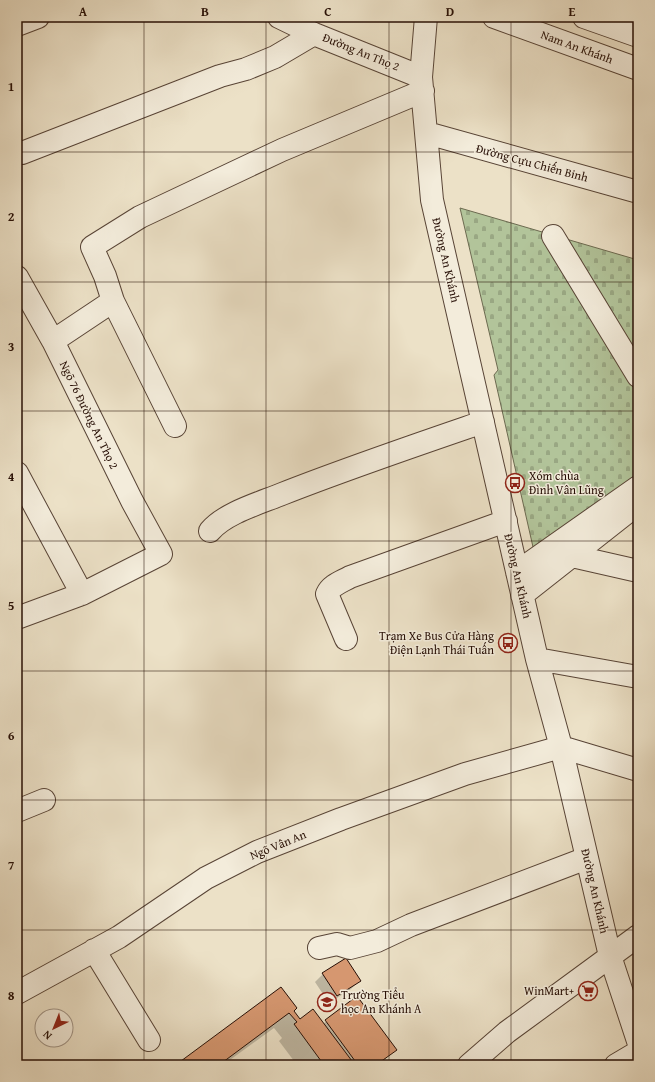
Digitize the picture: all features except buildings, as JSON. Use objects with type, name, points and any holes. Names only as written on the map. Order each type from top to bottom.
[{"type":"street","points":[[17,25],[38,17]]},
{"type":"street","name":"Đường An Thọ 2","points":[[279,17],[422,84]]},
{"type":"street","name":"Đường An Khánh","points":[[426,17],[422,84],[432,200],[537,659],[561,747],[610,956],[638,1042]]},
{"type":"street","name":"Nam An Khánh","points":[[494,17],[638,69]]},
{"type":"street","points":[[584,17],[638,36]]},
{"type":"street","points":[[22,153],[220,76],[246,69],[275,57],[314,34]]},
{"type":"street","points":[[175,426],[113,301],[105,276],[92,246],[140,217],[422,84]]},
{"type":"street","name":"Đường Cựu Chiến Binh","points":[[427,133],[638,192]]},
{"type":"street","points":[[553,236],[638,376]]},
{"type":"street","name":"Ngõ 76 Đường An Thọ 2","points":[[17,277],[53,341],[132,501],[161,554],[82,594]]},
{"type":"street","points":[[53,341],[113,301]]},
{"type":"street","points":[[210,531],[223,519],[266,500],[304,485],[483,422]]},
{"type":"street","points":[[17,473],[82,594],[17,618]]},
{"type":"street","points":[[517,572],[638,487]]},
{"type":"street","points":[[522,595],[638,503]]},
{"type":"street","points":[[346,639],[327,594],[335,584],[506,521]]},
{"type":"street","points":[[572,556],[638,571]]},
{"type":"street","points":[[537,659],[638,677]]},
{"type":"street","points":[[561,747],[638,770]]},
{"type":"street","name":"Ngõ Vân An","points":[[17,993],[119,937],[206,878],[257,852],[341,819],[465,774],[561,747]]},
{"type":"street","points":[[17,811],[44,800]]},
{"type":"street","points":[[319,948],[337,944],[350,948],[378,941],[412,925],[588,858]]},
{"type":"street","points":[[469,1065],[507,1032],[638,936]]},
{"type":"street","points":[[94,950],[149,1040]]},
{"type":"street","points":[[616,1065],[638,1052]]},
{"type":"green space","points":[[460,208],[638,260],[638,492],[543,560],[533,547],[494,375],[498,370]]},
{"type":"place","name":"Xóm chùa Đình Vân Lũng","points":[[515,483]]},
{"type":"place","name":"Trạm Xe Bus Cửa Hàng Điện Lạnh Thái Tuấn","points":[[508,643]]},
{"type":"place","name":"WinMart+","points":[[588,991]]},
{"type":"place","name":"Trường Tiểu học An Khánh A","points":[[327,1002]]}]
